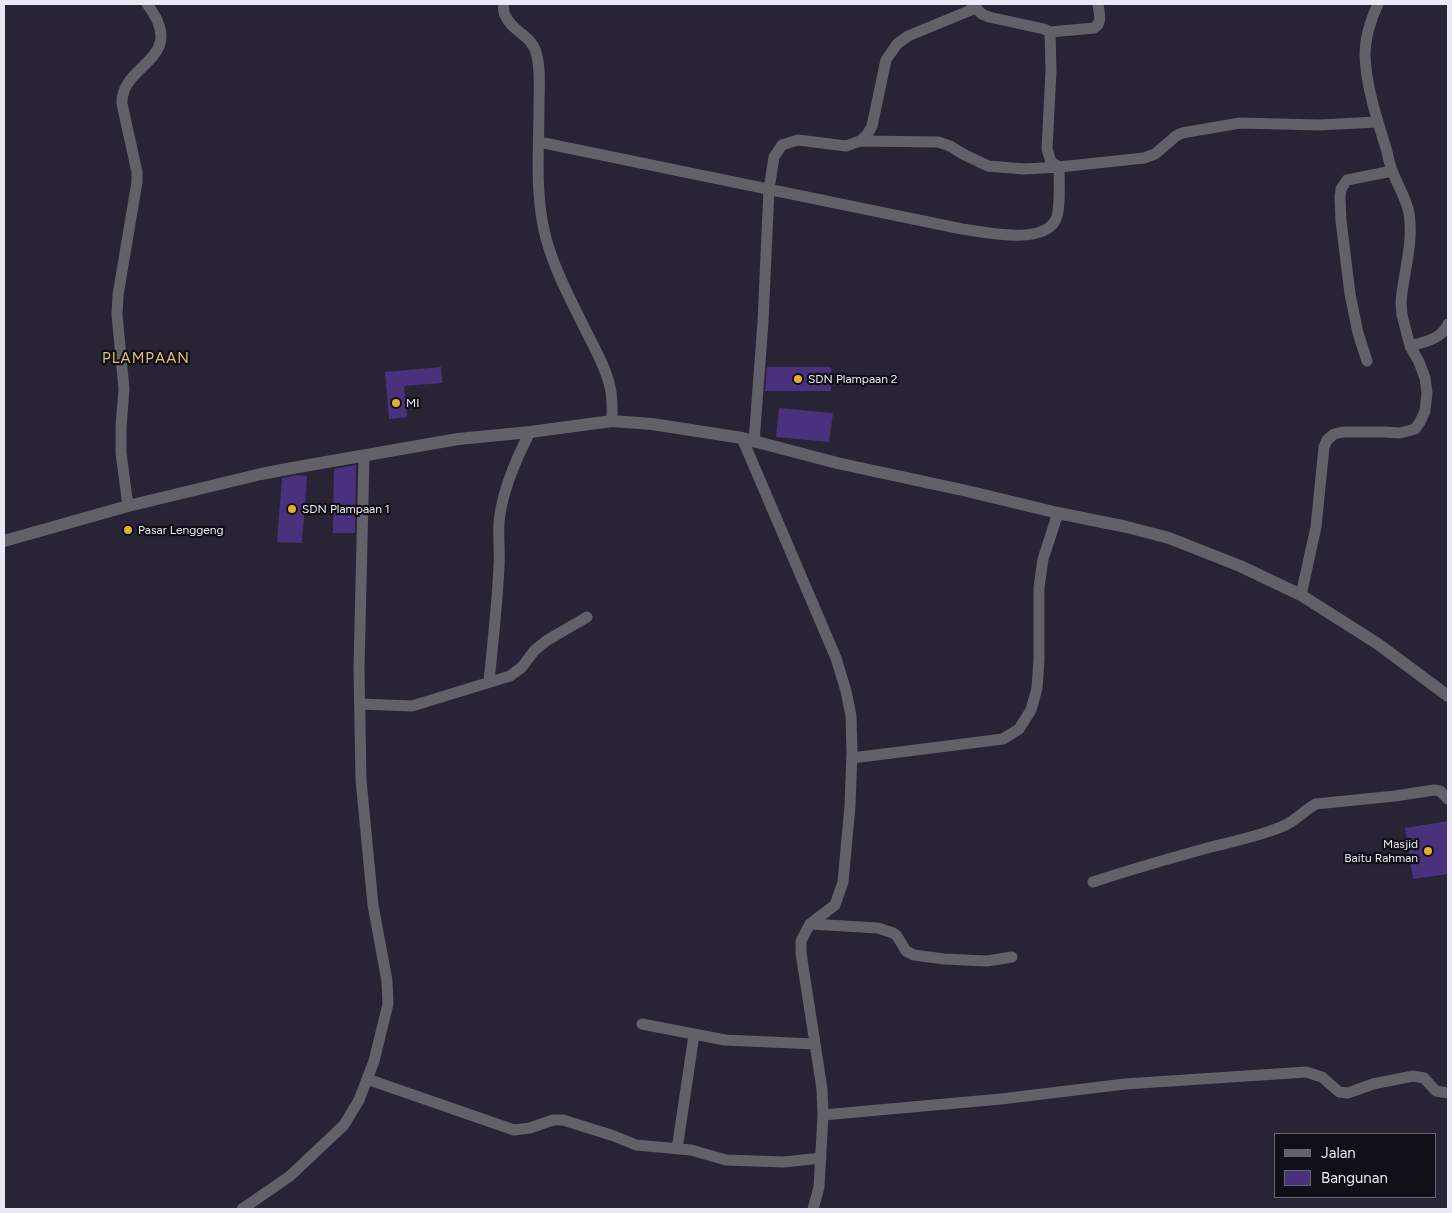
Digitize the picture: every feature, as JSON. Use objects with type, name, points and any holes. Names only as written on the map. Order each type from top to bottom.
[{"type":"street","points":[[128,506],[121,453],[124,389],[117,315],[118,295],[137,182],[137,172],[121,96],[124,88],[158,50],[161,40],[159,24],[147,4]]},
{"type":"street","points":[[503,4],[504,14],[508,21],[529,40],[536,52],[539,82],[538,186],[540,212],[548,246],[564,288],[596,351],[610,386],[612,421]]},
{"type":"street","points":[[860,141],[867,135],[872,126],[886,60],[897,44],[908,36],[974,6],[988,17],[1044,29],[1050,32],[1094,28],[1100,21],[1098,4]]},
{"type":"street","points":[[1301,595],[1316,527],[1324,447],[1327,440],[1334,434],[1343,432],[1400,433],[1415,429],[1425,411],[1427,393],[1425,378],[1410,346],[1401,304],[1410,233],[1409,214],[1406,199],[1392,171],[1377,122],[1365,55],[1367,37],[1378,4]]},
{"type":"street","points":[[1050,32],[1047,149],[1051,162],[1059,167]]},
{"type":"street","points":[[813,1209],[819,1187],[823,1115],[822,1089],[800,952],[801,941],[810,924],[835,906],[844,882],[850,806],[851,716],[836,658],[748,440],[763,322],[769,189],[774,157],[782,145],[798,140],[846,146],[860,141],[938,142],[950,146],[988,166],[1024,169],[1059,167],[1144,158],[1155,154],[1182,133],[1231,124],[1319,125],[1377,122]]},
{"type":"street","points":[[539,142],[962,229],[1019,236],[1037,234],[1048,229],[1056,221],[1059,167]]},
{"type":"street","points":[[1367,361],[1358,333],[1350,294],[1340,197],[1347,180],[1351,178],[1392,171]]},
{"type":"street","points":[[1410,346],[1436,338],[1443,333],[1448,324]]},
{"type":"street","points":[[4,541],[128,506],[261,474],[458,439],[612,421],[667,426],[748,440],[837,463],[1169,538],[1240,566],[1301,595],[1378,644],[1448,696]]},
{"type":"street","points":[[489,681],[499,574],[499,522],[507,486],[530,432]]},
{"type":"street","points":[[242,1209],[290,1176],[344,1125],[359,1100],[374,1061],[388,1004],[387,981],[373,905],[361,780],[361,571],[364,456]]},
{"type":"street","points":[[852,758],[1003,739],[1020,729],[1031,710],[1037,688],[1040,660],[1039,588],[1043,559],[1058,513]]},
{"type":"street","points":[[360,704],[412,706],[510,676],[522,667],[534,651],[546,641],[587,617]]},
{"type":"street","points":[[1093,882],[1141,866],[1259,835],[1284,826],[1316,804],[1434,790],[1440,791],[1448,799]]},
{"type":"street","points":[[810,924],[878,928],[893,933],[906,951],[914,955],[944,959],[987,961],[1012,957]]},
{"type":"street","points":[[642,1024],[726,1040],[815,1044]]},
{"type":"street","points":[[677,1149],[694,1035]]},
{"type":"street","points":[[823,1115],[1001,1099],[1134,1083],[1306,1072],[1322,1077],[1342,1093],[1348,1093],[1373,1084],[1413,1076],[1424,1078],[1436,1091],[1448,1093]]},
{"type":"street","points":[[367,1079],[514,1130],[530,1128],[554,1120],[563,1120],[636,1145],[691,1150],[726,1160],[784,1162],[821,1158]]},
{"type":"building","name":"MI","points":[[441,367],[442,383],[404,386],[407,417],[389,419],[385,372]]},
{"type":"building","name":"SDN Plampaan 2","points":[[767,367],[831,367],[831,391],[765,391]]},
{"type":"building","name":"SDN Plampaan 2","points":[[779,408],[833,413],[829,442],[776,437]]},
{"type":"building","name":"SDN Plampaan 1","points":[[356,465],[355,533],[333,533],[334,469]]},
{"type":"building","name":"SDN Plampaan 1","points":[[297,475],[307,476],[302,543],[277,542],[282,478]]},
{"type":"building","name":"Masjid Baitu Rahman","points":[[1448,821],[1448,874],[1413,879],[1405,828]]},
{"type":"place","name":"SDN Plampaan 2","points":[[798,379]]},
{"type":"place","name":"MI","points":[[396,403]]},
{"type":"place","name":"SDN Plampaan 1","points":[[292,509]]},
{"type":"place","name":"Pasar Lenggeng","points":[[128,530]]},
{"type":"place","name":"Masjid Baitu Rahman","points":[[1428,851]]},
{"type":"district","name":"PLAMPAAN","points":[[146,359]]}]
